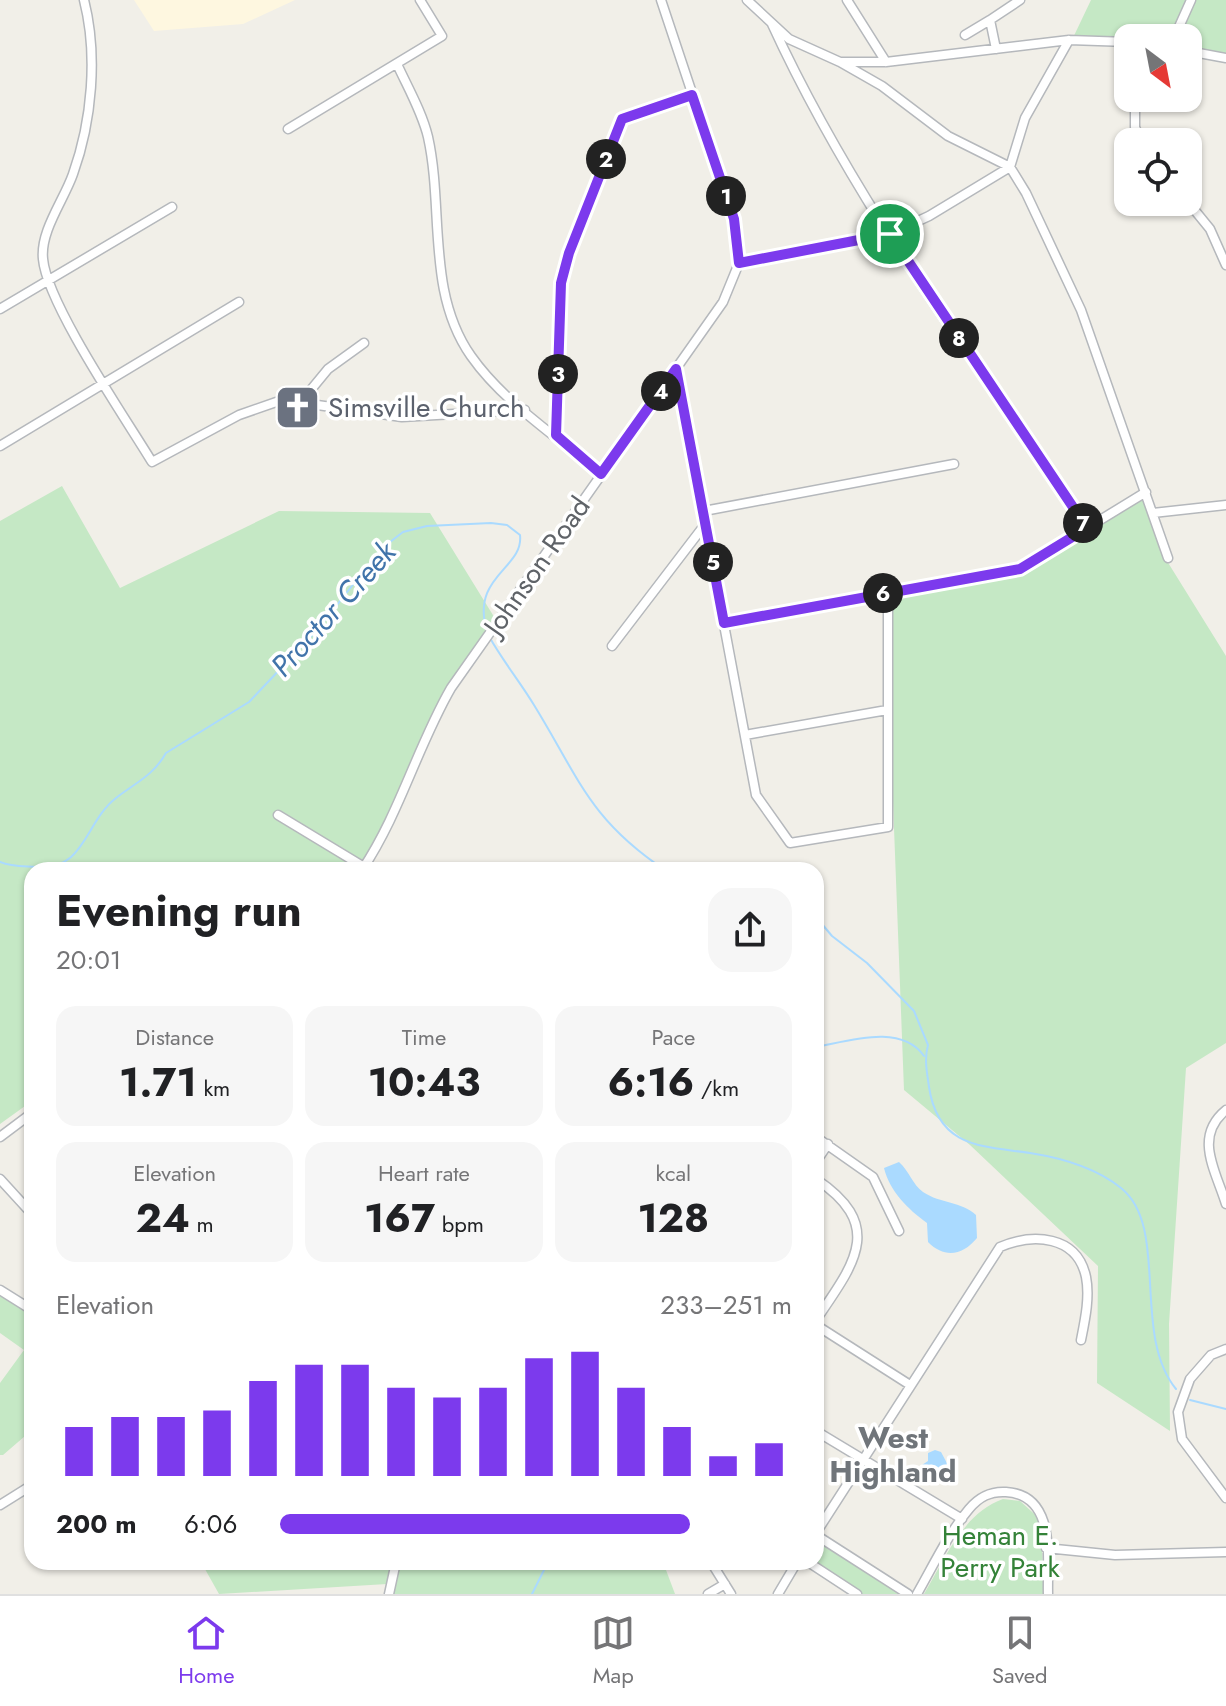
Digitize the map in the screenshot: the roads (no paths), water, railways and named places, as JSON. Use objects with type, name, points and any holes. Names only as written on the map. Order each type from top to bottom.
[{"type":"street","points":[[84,0],[92,47],[84,138],[73,175],[45,239],[43,258],[48,282],[152,462],[259,406],[282,400],[402,417],[525,410]]},
{"type":"street","points":[[288,129],[442,36],[420,0]]},
{"type":"street","name":"Johnson Road","points":[[367,862],[392,820],[441,706],[723,302],[739,263],[734,219],[661,0]]},
{"type":"street","points":[[747,0],[772,24],[805,48],[840,62],[882,86],[948,136],[1010,167],[1026,193],[1081,310],[1168,558]]},
{"type":"street","points":[[847,0],[886,62]]},
{"type":"street","points":[[965,35],[1020,0]]},
{"type":"street","points":[[1180,24],[1191,0]]},
{"type":"street","points":[[990,20],[996,49]]},
{"type":"street","points":[[772,24],[809,100],[890,234],[1087,528]]},
{"type":"street","points":[[840,62],[886,62],[1069,40],[1114,42]]},
{"type":"street","points":[[739,263],[890,234],[929,216],[1010,167],[1025,118],[1069,40]]},
{"type":"street","points":[[1202,54],[1226,58]]},
{"type":"street","points":[[397,64],[428,135],[441,267],[455,326],[471,355],[525,410],[601,474]]},
{"type":"street","points":[[556,435],[561,283],[622,119],[692,95]]},
{"type":"street","points":[[0,309],[172,207]]},
{"type":"street","points":[[1199,216],[1210,229],[1226,265]]},
{"type":"street","points":[[0,446],[239,302]]},
{"type":"street","points":[[300,403],[328,369],[364,343]]},
{"type":"street","points":[[676,369],[756,795],[790,843],[888,827],[888,592]]},
{"type":"street","points":[[704,511],[954,464]]},
{"type":"street","points":[[724,623],[1020,569],[1146,492]]},
{"type":"street","points":[[1153,513],[1226,505]]},
{"type":"street","points":[[612,646],[706,523]]},
{"type":"street","points":[[745,735],[887,710]]},
{"type":"street","points":[[278,815],[352,862]]},
{"type":"street","points":[[1225,1197],[1207,1146],[1211,1128],[1226,1110]]},
{"type":"street","points":[[0,1137],[24,1119]]},
{"type":"street","points":[[824,1142],[873,1177],[899,1231]]},
{"type":"street","points":[[824,1150],[828,1144]]},
{"type":"street","points":[[0,1179],[24,1205]]},
{"type":"street","points":[[824,1185],[849,1206],[855,1217],[858,1235],[852,1263],[824,1309]]},
{"type":"street","points":[[824,1522],[987,1262],[1000,1247],[1021,1238],[1049,1239],[1074,1251],[1086,1277],[1086,1313],[1081,1340]]},
{"type":"street","points":[[0,1290],[24,1305]]},
{"type":"street","points":[[824,1327],[910,1385]]},
{"type":"street","points":[[1226,1349],[1211,1355],[1190,1379],[1178,1412],[1182,1439],[1226,1498]]},
{"type":"street","points":[[824,1436],[962,1519]]},
{"type":"street","points":[[0,1505],[24,1490]]},
{"type":"street","points":[[917,1594],[962,1519],[976,1502],[990,1493],[1022,1495],[1041,1514],[1047,1530],[1048,1594]]},
{"type":"street","points":[[824,1539],[908,1594]]},
{"type":"street","points":[[1046,1548],[1115,1555],[1226,1552]]},
{"type":"street","points":[[389,1594],[394,1570]]},
{"type":"street","points":[[716,1570],[731,1594]]},
{"type":"street","points":[[792,1570],[780,1591],[792,1594]]},
{"type":"street","points":[[820,1570],[857,1594]]},
{"type":"street","points":[[708,1594],[725,1584]]},
{"type":"water","points":[[899,1162],[923,1192],[964,1207],[976,1215],[977,1238],[972,1244],[960,1251],[947,1253],[928,1242],[927,1223],[901,1199],[887,1177],[884,1168]]},
{"type":"water","points":[[935,1450],[941,1452],[949,1467],[947,1472],[928,1479],[921,1472],[922,1465],[928,1461],[928,1453]]},
{"type":"waterway","name":"Proctor Creek","points":[[63,862],[83,843],[105,808],[149,773],[166,753],[249,702],[318,629],[381,549],[403,532],[427,526],[491,523],[507,525],[520,535],[519,547],[491,585],[486,598],[484,613],[487,632]]},
{"type":"waterway","name":"Proctor Creek","points":[[490,638],[588,796],[619,833],[654,862]]},
{"type":"waterway","name":"Proctor Creek","points":[[0,862],[24,866]]},
{"type":"waterway","name":"Proctor Creek","points":[[824,926],[867,963],[914,1011],[928,1045],[926,1066],[934,1107],[952,1133],[979,1145],[1078,1164],[1121,1188],[1136,1206],[1144,1228],[1148,1254],[1155,1340],[1163,1366],[1176,1389]]},
{"type":"waterway","points":[[824,1046],[888,1037],[914,1046],[924,1056]]},
{"type":"waterway","name":"Proctor Creek","points":[[1190,1400],[1226,1409]]},
{"type":"waterway","points":[[532,1594],[544,1570]]},
{"type":"place","name":"Simsville Church","points":[[297,407]]},
{"type":"district","name":"West Highland","points":[[893,1454]]},
{"type":"park label","name":"Heman E. Perry Park","points":[[1000,1551]]}]
